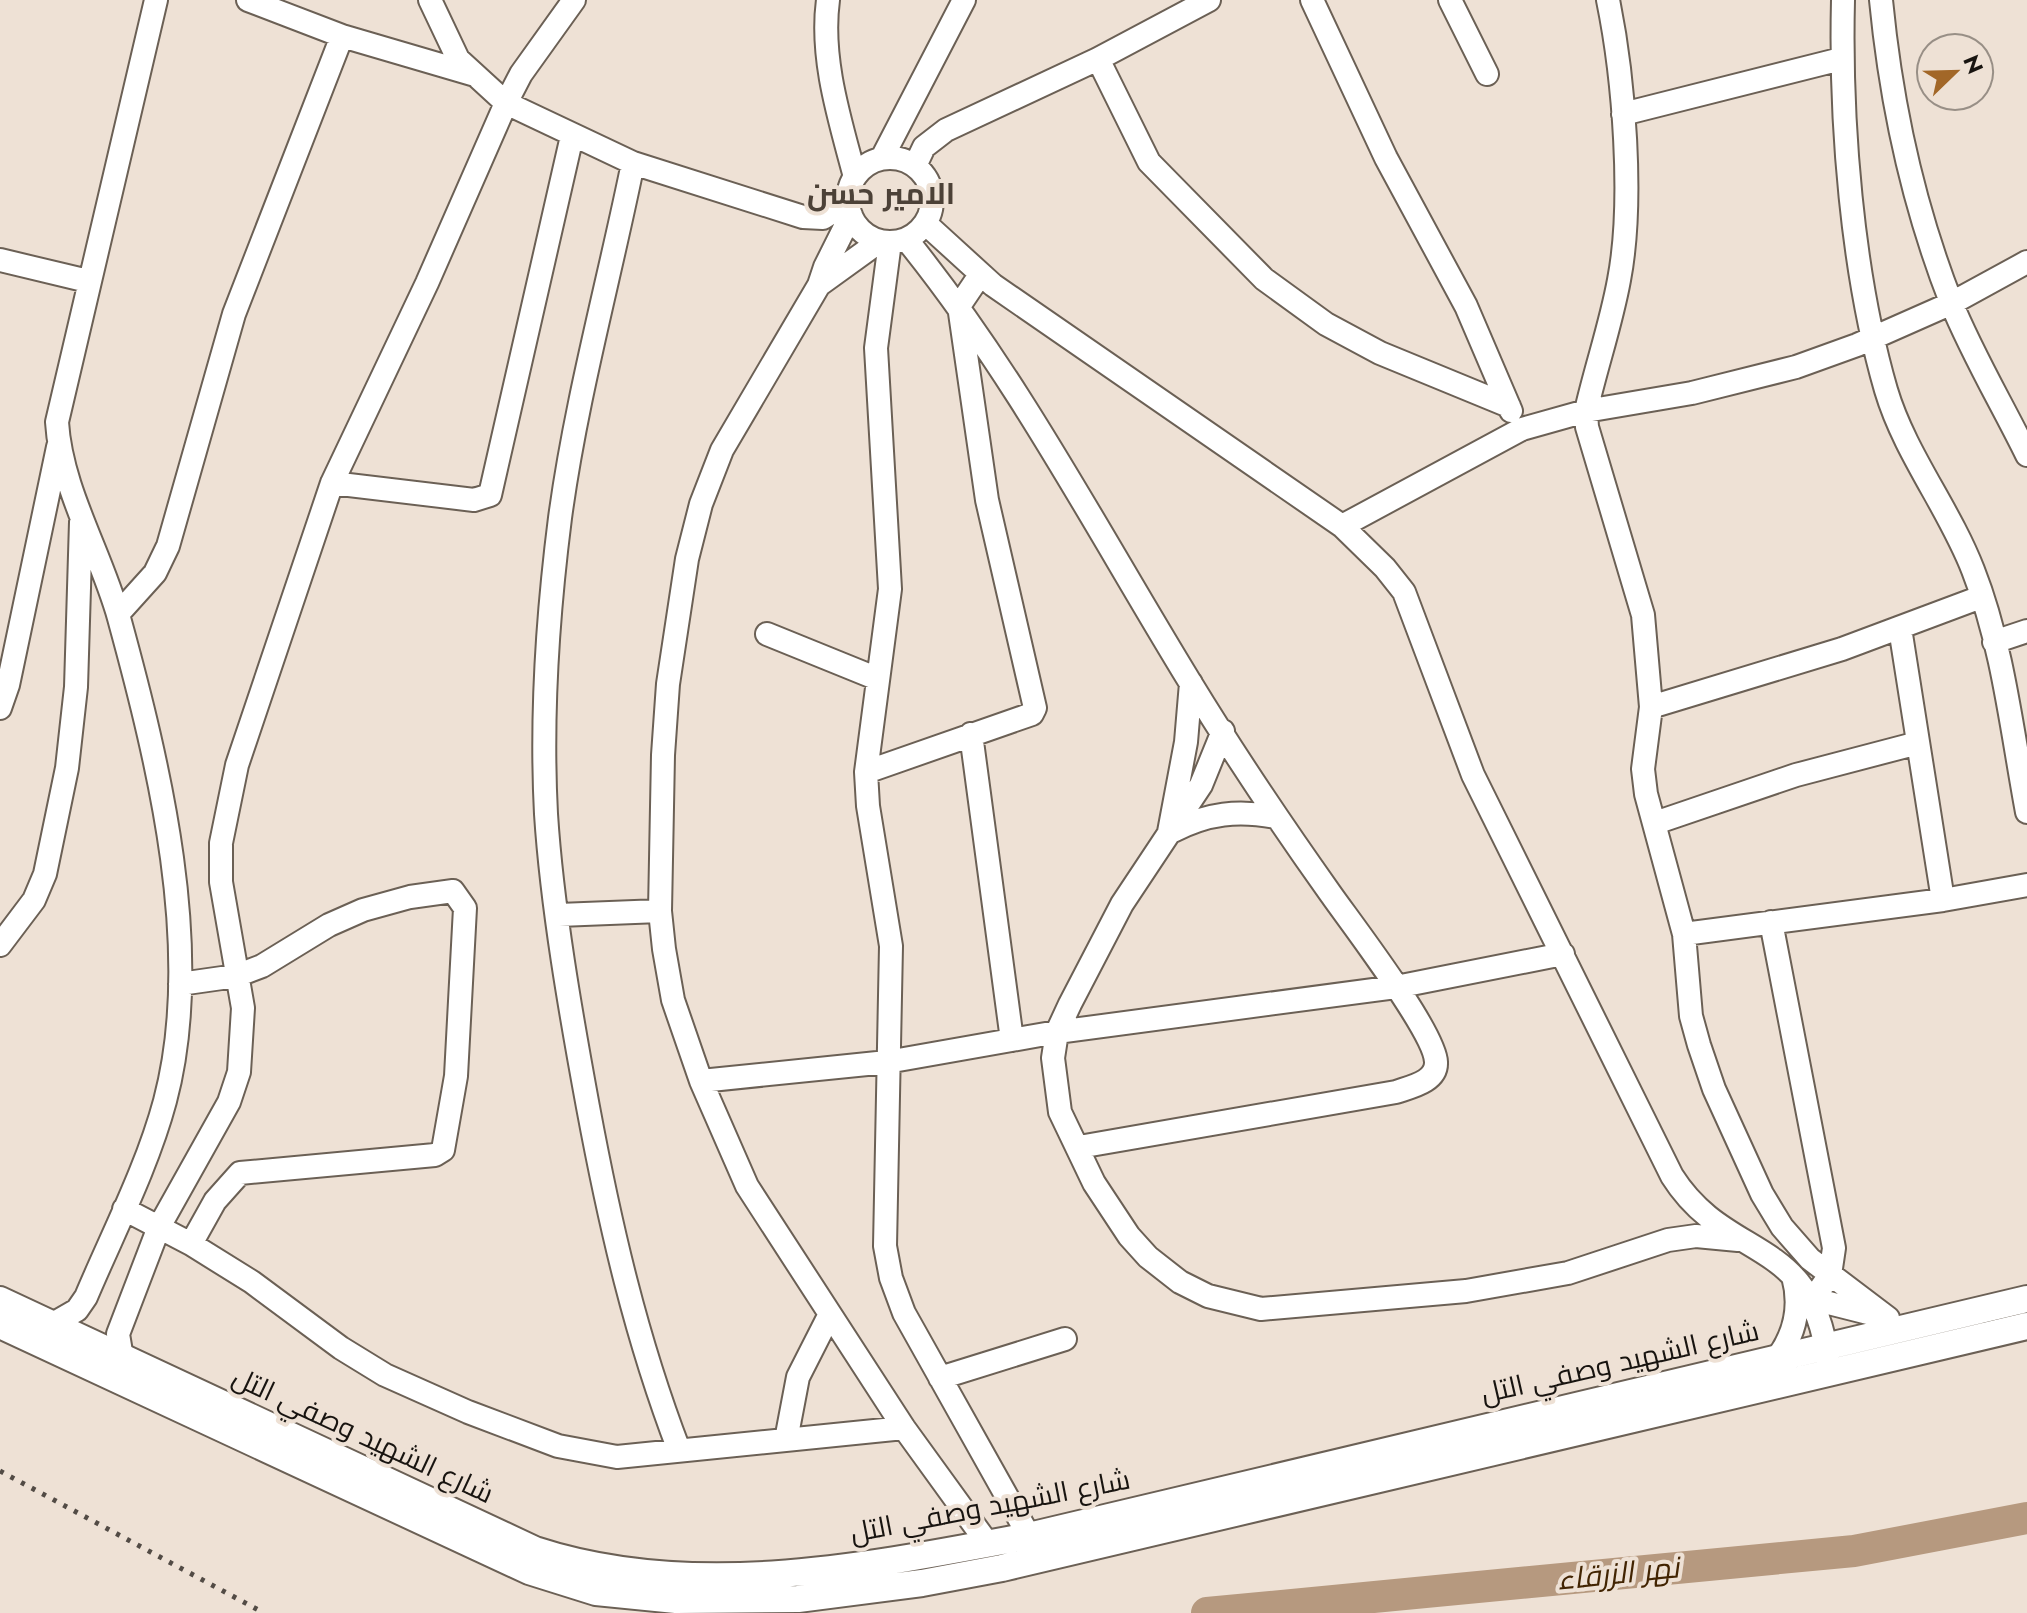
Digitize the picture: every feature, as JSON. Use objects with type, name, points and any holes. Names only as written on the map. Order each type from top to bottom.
[{"type":"main road","name":"شارع الشهيد وصفي التل","points":[[0,1300],[535,1550],[570,1561],[651,1572],[743,1575],[876,1564],[1029,1536],[2027,1299]]},
{"type":"main road","name":"شارع الشهيد وصفي التل","points":[[0,1325],[529,1571],[596,1592],[676,1600],[798,1599],[1002,1568],[2027,1326]]},
{"type":"street","points":[[51,1325],[65,1319],[86,1297],[124,1209],[165,1100],[179,1023],[182,950],[160,793],[118,614],[59,446],[57,422],[156,0]]},
{"type":"street","points":[[248,0],[423,63],[476,75]]},
{"type":"street","points":[[430,0],[451,49],[476,75],[506,103],[572,136],[633,163],[803,217],[823,218],[849,209]]},
{"type":"street","points":[[122,1358],[118,1334],[159,1227],[229,1102],[239,1072],[243,1008],[221,882],[221,843],[237,765],[332,483],[427,283],[506,103],[521,74],[574,0]]},
{"type":"street","points":[[828,0],[829,64],[855,177],[849,209],[819,285],[745,408],[701,504],[687,559],[668,684],[660,911],[673,1000],[701,1081],[747,1186],[904,1428],[988,1544]]},
{"type":"street","points":[[882,158],[964,0]]},
{"type":"street","points":[[915,166],[924,147],[946,130],[1098,59],[1209,0]]},
{"type":"street","points":[[1312,0],[1386,158],[1466,306],[1522,429]]},
{"type":"street","points":[[1450,0],[1487,74]]},
{"type":"street","points":[[1608,0],[1623,114],[1624,242],[1619,280],[1586,411],[1590,445],[1643,615],[1651,707],[1643,769],[1646,794],[1684,934],[1691,1016],[1714,1089],[1773,1213],[1799,1249],[1888,1318]]},
{"type":"street","points":[[1843,0],[1841,59],[1859,250],[1872,337],[1894,413],[1973,569],[1994,642],[2027,812]]},
{"type":"street","points":[[1881,0],[1888,68],[1902,145],[1952,303],[2027,455]]},
{"type":"street","points":[[118,614],[155,573],[168,546],[234,314],[342,36]]},
{"type":"street","points":[[1098,59],[1149,162],[1264,279],[1326,324],[1380,353],[1509,406]]},
{"type":"street","points":[[1623,114],[1841,59]]},
{"type":"street","points":[[332,483],[459,499],[483,499],[490,495],[572,136]]},
{"type":"street","points":[[819,285],[925,223],[932,198],[929,185],[915,166],[905,160],[882,158],[867,164],[855,177]]},
{"type":"street","points":[[633,163],[576,428],[560,519],[545,750],[546,815],[578,1049],[613,1234],[637,1331],[679,1450]]},
{"type":"street","points":[[849,209],[858,227],[892,241],[959,306],[1083,498],[1191,683],[1276,817],[1396,987],[1434,1052],[1435,1069],[1424,1081],[1360,1099],[1079,1147]]},
{"type":"street","points":[[925,223],[980,275],[1342,526],[1404,592],[1473,775],[1682,1192],[1708,1218],[1747,1241],[1792,1275],[1813,1299],[1826,1346],[1829,1375]]},
{"type":"street","points":[[892,241],[876,348],[890,589],[866,772],[868,806],[891,946],[887,1062],[887,1264],[904,1313],[1029,1536]]},
{"type":"street","points":[[0,260],[88,281]]},
{"type":"street","points":[[1342,526],[1522,429],[1586,411],[1747,380],[1821,358],[1952,303],[2027,262]]},
{"type":"street","points":[[866,772],[1032,714],[1035,708],[987,500],[959,306],[980,275]]},
{"type":"street","points":[[0,708],[59,446]]},
{"type":"street","points":[[0,945],[34,900],[45,874],[67,768],[76,687],[81,509]]},
{"type":"street","points":[[1651,707],[1900,628],[1981,597]]},
{"type":"street","points":[[1900,628],[1943,900]]},
{"type":"street","points":[[1994,642],[2027,631]]},
{"type":"street","points":[[767,634],[878,679]]},
{"type":"street","points":[[1169,833],[1186,742],[1191,683]]},
{"type":"street","points":[[1223,731],[1201,785],[1122,904],[1057,1032],[1053,1058],[1060,1112],[1110,1210],[1148,1257],[1180,1282],[1208,1296],[1261,1309],[1374,1302],[1545,1278],[1668,1240],[1696,1236],[1747,1241]]},
{"type":"street","points":[[971,734],[1012,1040]]},
{"type":"street","points":[[1655,823],[1796,775],[1918,743]]},
{"type":"street","points":[[1169,833],[1194,820],[1221,813],[1249,812],[1276,817]]},
{"type":"street","points":[[1684,934],[1943,900],[2027,885]]},
{"type":"street","points":[[180,984],[236,976],[286,954],[329,925],[410,897],[453,891],[465,908],[456,1076],[443,1150],[435,1155],[240,1173],[215,1201],[191,1244]]},
{"type":"street","points":[[559,915],[660,911]]},
{"type":"street","points":[[1771,922],[1834,1248],[1830,1275],[1813,1299]]},
{"type":"street","points":[[701,1081],[887,1062],[1057,1032],[1396,987],[1563,954]]},
{"type":"street","points":[[124,1209],[191,1244],[252,1282],[341,1348],[424,1393],[519,1433],[582,1452],[617,1457],[904,1428]]},
{"type":"street","points":[[1778,1357],[1795,1323],[1797,1298],[1792,1275]]},
{"type":"street","points":[[1813,1299],[1888,1318],[1929,1322]]},
{"type":"street","points":[[786,1440],[798,1377],[829,1316]]},
{"type":"street","points":[[940,1378],[1065,1339]]},
{"type":"waterway","name":"نهر الزرقاء","points":[[1207,1613],[1854,1551],[2027,1518]]},
{"type":"railway","points":[[0,1471],[264,1613]]},
{"type":"district","name":"الامير حسن","points":[[881,193]]}]
